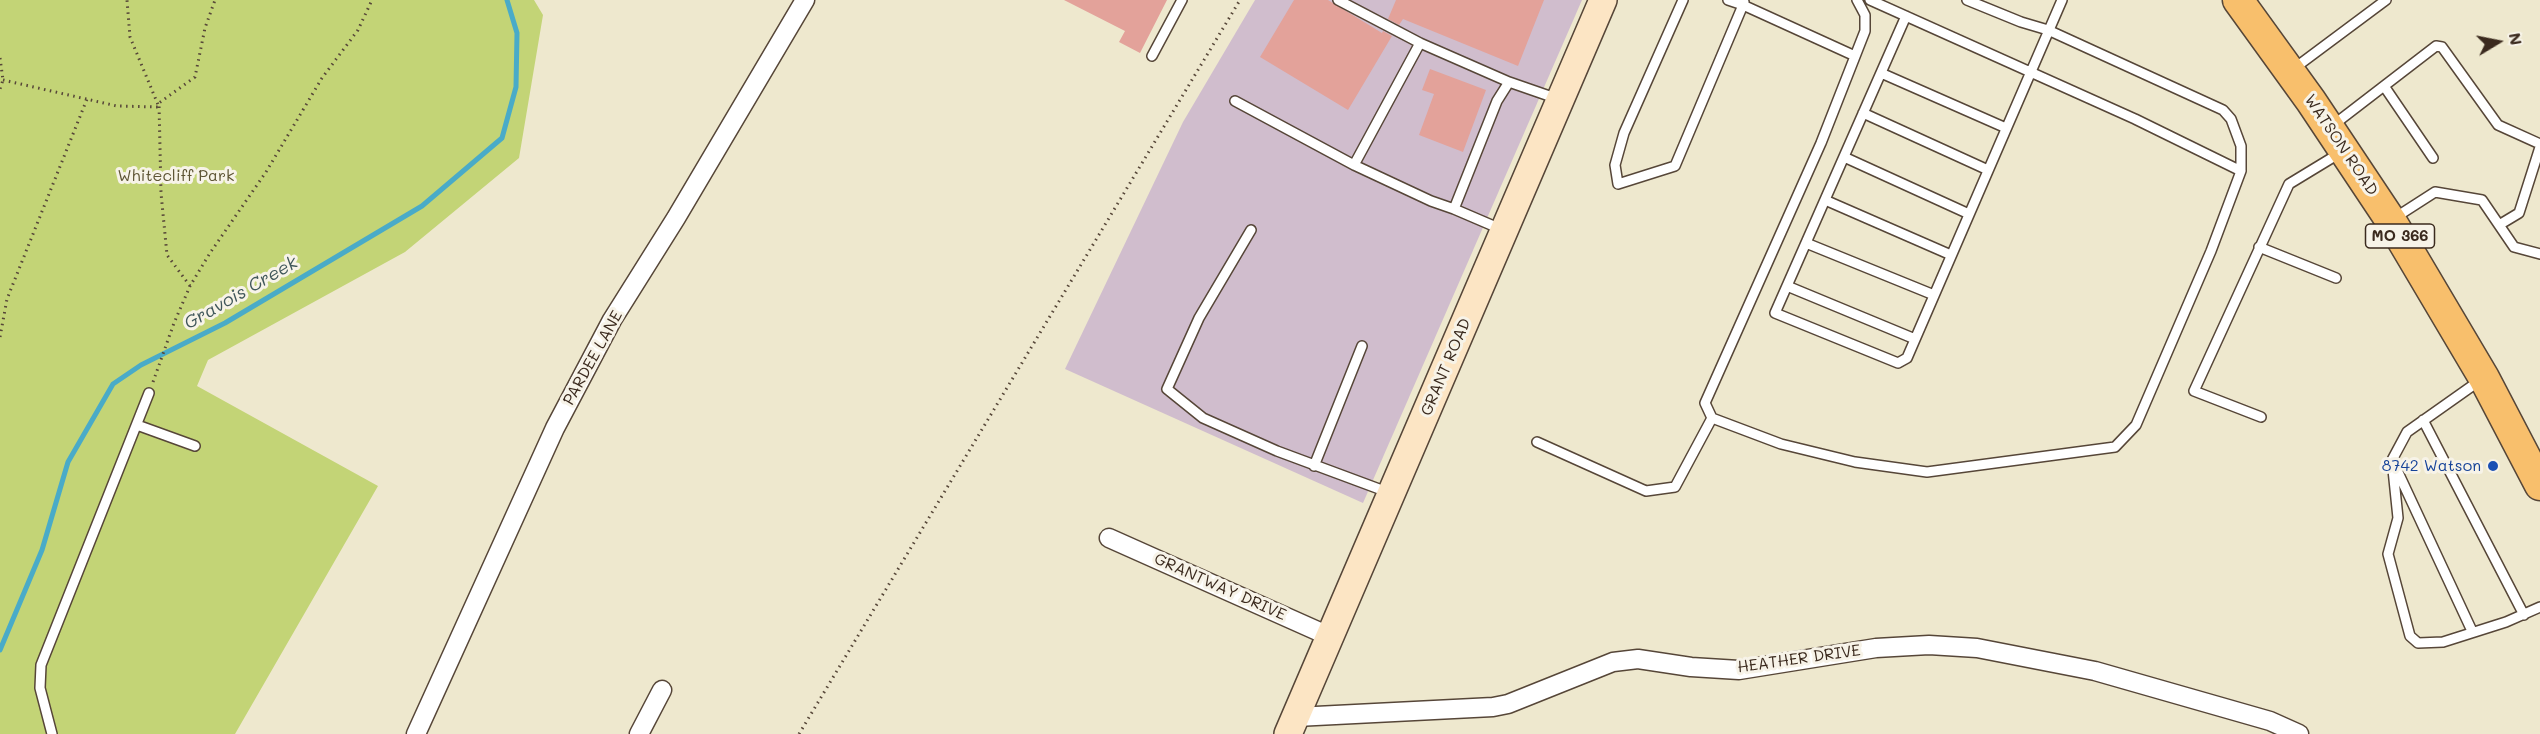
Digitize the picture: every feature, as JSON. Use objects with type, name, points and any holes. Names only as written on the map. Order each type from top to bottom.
[{"type":"main road","name":"WATSON ROAD","points":[[2238,0],[2290,71],[2391,221],[2484,378],[2540,485]]},
{"type":"street","name":"PARDEE LANE","points":[[416,734],[555,428],[612,320],[676,218],[805,0]]},
{"type":"street","name":"GRANT ROAD","points":[[1292,725],[1603,0]]},
{"type":"street","name":"GRANTWAY DRIVE","points":[[1109,538],[1331,636]]},
{"type":"street","name":"HEATHER DRIVE","points":[[1292,725],[1493,707],[1508,704],[1613,662],[1638,659],[1691,667],[1739,670],[1876,648],[1929,645],[1977,648],[2095,671],[2270,721],[2299,734]]},
{"type":"street","points":[[639,734],[662,690]]},
{"type":"lane","points":[[1152,56],[1182,0]]},
{"type":"lane","points":[[1338,0],[1420,44],[1533,92],[1560,100]]},
{"type":"lane","points":[[1683,0],[1624,133],[1615,165],[1618,184],[1674,166],[1744,3]]},
{"type":"lane","points":[[1728,0],[1744,3],[1855,56]]},
{"type":"lane","points":[[1857,0],[1865,15],[1865,32],[1821,143],[1705,403],[1712,417],[1792,446],[1855,462],[1927,472],[2115,447],[2136,425],[2211,251],[2241,171],[2241,146],[2237,132],[2231,119],[2223,110],[2048,30],[2021,22],[1967,0]]},
{"type":"lane","points":[[1870,0],[2241,171]]},
{"type":"lane","points":[[1906,16],[1775,313],[1898,363],[1907,358],[2062,0]]},
{"type":"lane","points":[[2290,71],[2386,0]]},
{"type":"lane","points":[[1354,165],[1420,44]]},
{"type":"lane","points":[[2261,417],[2194,391],[2289,184],[2337,139],[2384,86],[2436,46],[2442,47],[2498,126],[2540,145],[2519,213],[2499,225]]},
{"type":"lane","points":[[1881,73],[2006,128]]},
{"type":"lane","points":[[1454,208],[1497,101],[1506,91],[1509,82]]},
{"type":"lane","points":[[2384,86],[2433,158]]},
{"type":"lane","points":[[1235,101],[1354,165],[1431,201],[1454,208],[1505,231]]},
{"type":"lane","points":[[1863,113],[1988,170]]},
{"type":"lane","points":[[1844,157],[1969,214]]},
{"type":"lane","points":[[2391,221],[2435,192],[2482,200],[2514,247],[2540,254]]},
{"type":"lane","points":[[1825,200],[1951,255]]},
{"type":"lane","points":[[1251,230],[1199,318],[1167,389],[1203,418],[1314,466],[1393,494]]},
{"type":"lane","points":[[1806,243],[1934,295]]},
{"type":"lane","points":[[2259,248],[2336,278]]},
{"type":"lane","points":[[1787,286],[1915,339]]},
{"type":"lane","points":[[1314,466],[1362,346]]},
{"type":"lane","points":[[2484,378],[2407,432],[2392,460],[2398,518],[2388,554],[2410,636],[2418,643],[2443,642],[2540,608]]},
{"type":"lane","points":[[52,734],[40,688],[41,665],[149,393]]},
{"type":"lane","points":[[1537,442],[1646,491],[1656,490],[1675,487],[1712,417]]},
{"type":"lane","points":[[2423,420],[2524,615]]},
{"type":"lane","points":[[137,425],[195,446]]},
{"type":"lane","points":[[2392,460],[2472,631]]},
{"type":"path","points":[[127,0],[130,37],[159,105],[161,193],[167,255],[190,286]]},
{"type":"path","points":[[3,80],[117,106],[159,105],[195,77],[205,28],[215,0]]},
{"type":"path","points":[[149,393],[174,322],[190,286],[266,172],[322,78],[358,30],[372,0]]},
{"type":"path","points":[[799,734],[1240,0]]},
{"type":"path","points":[[0,57],[3,80],[0,89]]},
{"type":"path","points":[[0,337],[7,299],[87,99]]},
{"type":"shaded area","points":[[1255,0],[1582,0],[1363,503],[1065,369],[1183,122]]},
{"type":"green space","name":"Whitecliff Park","points":[[0,0],[534,0],[543,15],[519,158],[405,252],[208,360],[197,386],[378,486],[235,734],[0,734]]},
{"type":"building","points":[[1064,0],[1167,0],[1140,53],[1119,42],[1125,31]]},
{"type":"building","points":[[1294,0],[1328,0],[1382,33],[1383,31],[1392,36],[1348,110],[1260,57]]},
{"type":"building","points":[[1396,0],[1544,0],[1518,66],[1403,19],[1399,25],[1388,19]]},
{"type":"building","points":[[1430,69],[1486,90],[1463,152],[1419,135],[1434,94],[1422,90]]},
{"type":"waterway","name":"Gravois Creek","points":[[0,650],[42,550],[68,462],[113,384],[141,365],[225,323],[422,206],[502,138],[516,87],[517,33],[507,0]]},
{"type":"place","name":"8742 Watson","points":[[2493,466]]}]
